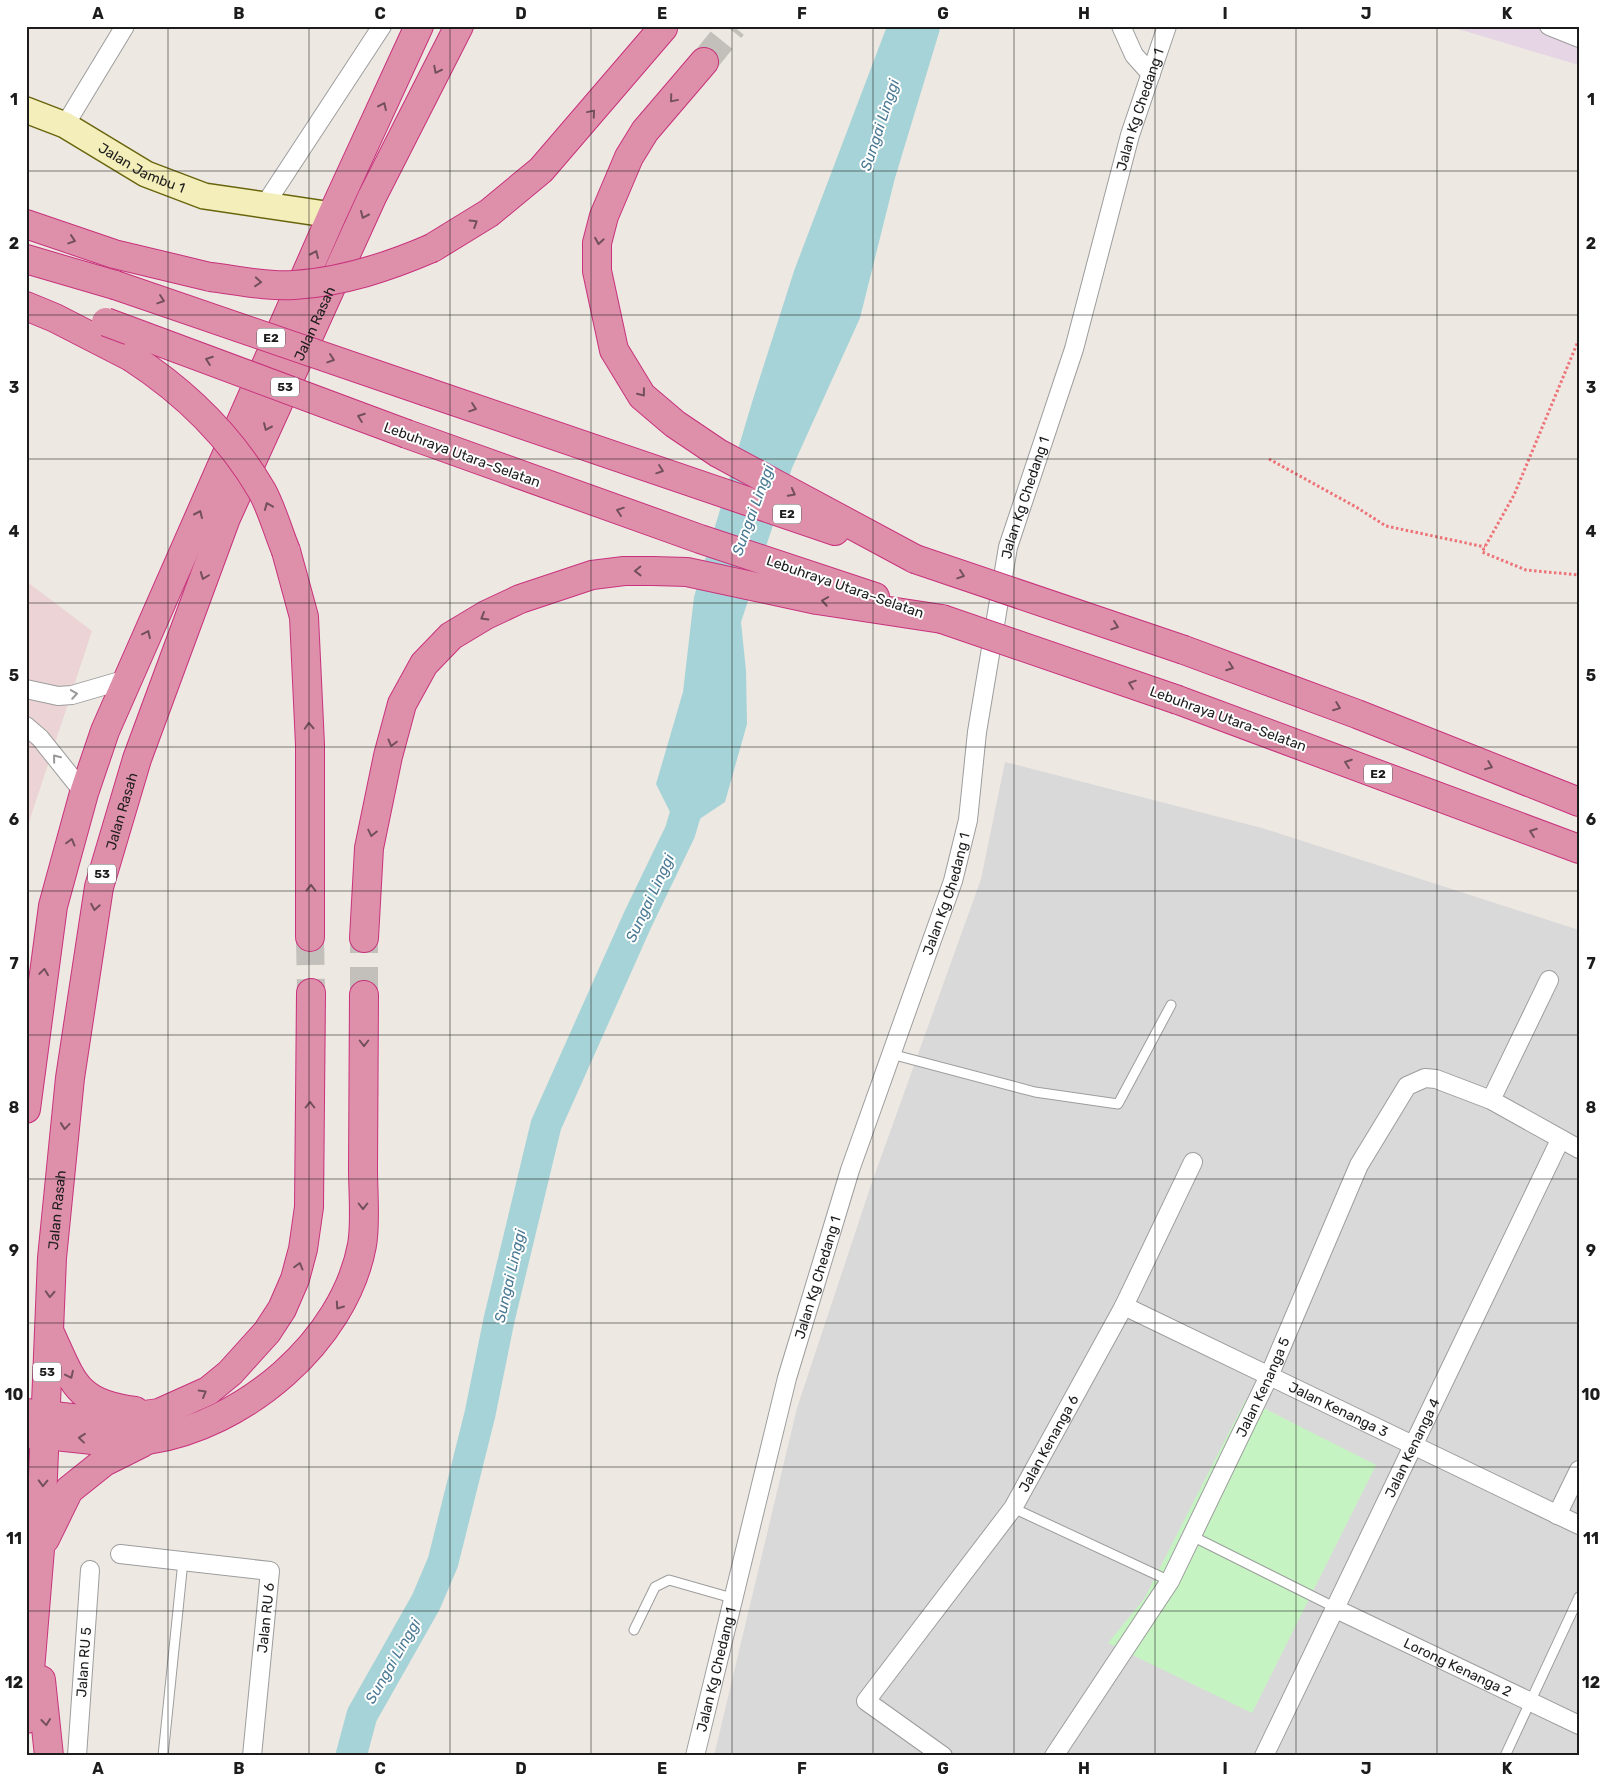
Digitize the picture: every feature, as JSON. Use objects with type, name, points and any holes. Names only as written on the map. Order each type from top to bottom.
[{"type":"highway","name":"Jalan Rasah","points":[[26,1109],[53,906],[84,792],[105,731],[332,215],[419,26]]},
{"type":"highway","name":"Jalan Rasah","points":[[26,1719],[40,1549],[36,1424],[50,1331],[52,1258],[70,1078],[81,993],[99,886],[114,828],[159,698],[226,518],[372,197],[459,26]]},
{"type":"highway","points":[[26,224],[114,254],[210,277],[293,285],[345,278],[394,265],[432,248],[489,213],[541,170],[569,140],[662,28]]},
{"type":"highway","points":[[704,62],[645,131],[629,157],[604,216],[597,243],[598,271],[614,350],[642,396],[675,424],[718,453],[915,559]]},
{"type":"highway","name":"E2","points":[[26,259],[115,285],[1184,650],[1357,714],[1579,802]]},
{"type":"highway","name":"Lebuhraya Utara–Selatan","points":[[26,297],[106,322],[407,434],[700,539],[1178,700],[1579,848]]},
{"type":"highway","points":[[26,306],[55,318],[131,357],[186,396],[213,424],[262,491],[286,552],[304,617],[310,745],[310,937]]},
{"type":"highway","points":[[364,938],[369,848],[388,756],[402,704],[424,664],[451,636],[486,615],[520,598],[560,584],[592,575],[624,571],[687,572],[817,600],[942,619]]},
{"type":"highway","points":[[26,951],[53,906]]},
{"type":"highway","points":[[70,1078],[35,1031],[81,993]]},
{"type":"highway","points":[[36,1424],[99,1421],[159,1413],[208,1390],[230,1373],[266,1332],[282,1309],[296,1279],[303,1249],[309,1207],[311,993]]},
{"type":"highway","points":[[36,1424],[119,1442],[148,1440],[179,1432],[234,1410],[269,1388],[314,1343],[346,1296],[362,1244],[364,995]]},
{"type":"highway","points":[[50,1331],[74,1384],[92,1399],[114,1408],[159,1413]]},
{"type":"highway","points":[[40,1549],[69,1490],[104,1462],[148,1440]]},
{"type":"highway","points":[[34,1621],[48,1756]]},
{"type":"street","points":[[65,125],[125,26]]},
{"type":"street","points":[[264,206],[382,26]]},
{"type":"street","points":[[1121,26],[1134,55],[1151,74]]},
{"type":"street","name":"Jalan Kg Chedang 1","points":[[695,1756],[787,1378],[850,1170],[954,881],[968,820],[977,732],[1008,547],[1074,349],[1130,135],[1167,26]]},
{"type":"street","points":[[1549,26],[1579,38]]},
{"type":"street","name":"Jalan Jambu 1","points":[[26,110],[65,125],[146,174],[204,196],[332,215]]},
{"type":"street","points":[[26,689],[58,696],[72,695],[127,679]]},
{"type":"street","points":[[26,726],[40,738],[84,792]]},
{"type":"street","points":[[1491,1100],[1549,980]]},
{"type":"street","name":"Jalan Kenanga 5","points":[[1054,1756],[1170,1581],[1269,1376],[1360,1165],[1407,1086],[1425,1078],[1436,1079],[1491,1100],[1579,1149]]},
{"type":"street","name":"Jalan Kenanga 4","points":[[1264,1756],[1560,1140]]},
{"type":"street","name":"Jalan Kenanga 6","points":[[943,1756],[866,1701],[1013,1508],[1124,1306],[1194,1162]]},
{"type":"street","name":"Jalan Kenanga 3","points":[[1124,1306],[1579,1525]]},
{"type":"street","points":[[1557,1515],[1579,1470]]},
{"type":"street","name":"Jalan RU 6","points":[[120,1554],[270,1571],[252,1756]]},
{"type":"street","name":"Jalan RU 5","points":[[77,1756],[90,1570]]},
{"type":"street","name":"Lorong Kenanga 2","points":[[1336,1608],[1579,1725]]},
{"type":"lane","points":[[892,1054],[1035,1092],[1118,1104],[1171,1005]]},
{"type":"lane","points":[[1013,1508],[1170,1581]]},
{"type":"lane","points":[[1192,1536],[1336,1608]]},
{"type":"lane","points":[[163,1756],[183,1561]]},
{"type":"lane","points":[[634,1630],[654,1587],[669,1580],[732,1598]]},
{"type":"lane","points":[[1505,1756],[1532,1702],[1579,1597]]},
{"type":"path","points":[[1579,339],[1514,495],[1482,552],[1526,570],[1579,575]]},
{"type":"path","points":[[1269,459],[1356,507],[1386,526],[1485,547]]},
{"type":"shaded area","points":[[1448,26],[1579,26],[1579,65]]},
{"type":"shaded area","points":[[26,581],[92,631],[26,831]]},
{"type":"shaded area","points":[[1005,762],[1262,828],[1579,930],[1579,1756],[714,1756],[797,1408],[871,1185],[981,879]]},
{"type":"green space","points":[[1246,1399],[1376,1465],[1252,1713],[1108,1643],[1144,1599]]},
{"type":"water","points":[[887,26],[941,26],[895,178],[860,318],[792,468],[741,622],[746,671],[747,724],[725,802],[680,832],[656,784],[683,692],[694,597],[753,399],[794,271]]},
{"type":"waterway","name":"Sungai Linggi","points":[[351,1756],[362,1715],[426,1602],[443,1562],[480,1414],[499,1320],[546,1125],[638,919],[680,832],[692,792]]},
{"type":"tunnel","points":[[704,62],[733,26]]},
{"type":"tunnel","points":[[310,937],[311,993]]},
{"type":"tunnel","points":[[364,938],[364,995]]}]
